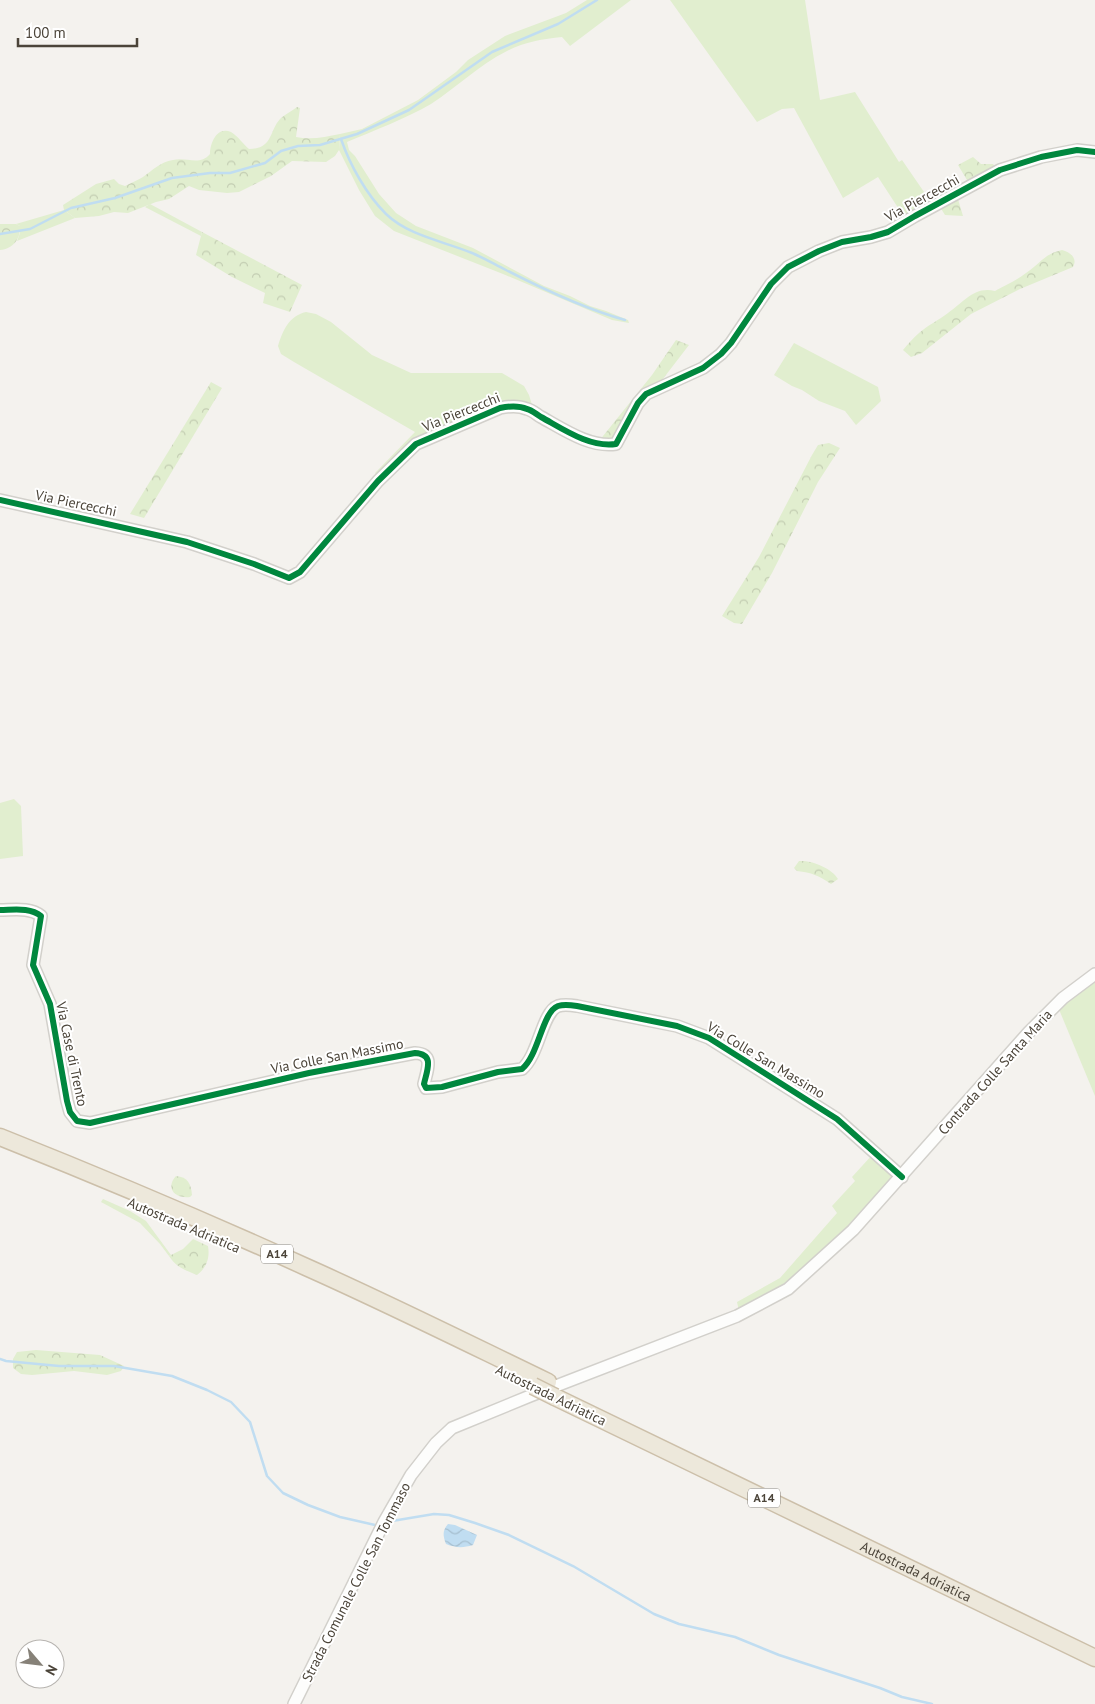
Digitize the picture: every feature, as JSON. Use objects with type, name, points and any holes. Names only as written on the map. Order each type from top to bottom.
[{"type":"highway","name":"Autostrada Adriatica","points":[[0,1137],[148,1197],[363,1293],[560,1394],[974,1594],[1095,1658]]},
{"type":"highway","name":"Autostrada Adriatica","points":[[0,1149],[223,1241],[541,1384]]},
{"type":"highway","name":"Autostrada Adriatica","points":[[974,1594],[1095,1646]]},
{"type":"street","name":"Via Piercecchi","points":[[0,500],[187,542],[254,564],[289,578],[300,572],[378,481],[416,444],[500,408],[514,406],[528,409],[589,441],[607,445],[616,444],[638,404],[646,394],[703,368],[721,354],[731,343],[771,284],[788,267],[819,250],[842,242],[888,232],[1000,170],[1041,156],[1077,150],[1095,152]]},
{"type":"street","name":"Via Case di Trento","points":[[0,910],[28,910],[36,912],[41,916],[33,965],[50,1004],[67,1101],[70,1112],[77,1121]]},
{"type":"street","name":"Contrada Colle Santa Maria","points":[[902,1177],[1030,1032],[1063,998],[1095,974]]},
{"type":"street","name":"Via Colle San Massimo","points":[[77,1121],[90,1123],[309,1073],[415,1053],[423,1054],[428,1062],[424,1084],[426,1088],[442,1087],[498,1072],[522,1069],[532,1057],[548,1015],[553,1008],[564,1005],[677,1026],[710,1038],[837,1119],[902,1177]]},
{"type":"street","name":"Strada Comunale Colle San Tommaso","points":[[294,1704],[384,1522],[411,1475],[436,1443],[452,1428],[737,1316],[788,1289],[852,1230],[902,1177]]},
{"type":"green space","points":[[587,0],[631,0],[570,46],[562,37],[534,41],[513,48],[487,63],[431,104],[347,142],[349,150],[355,156],[379,194],[396,213],[416,226],[473,248],[544,286],[628,320],[629,323],[612,320],[394,231],[375,216],[359,190],[339,150],[340,134],[362,129],[418,100],[456,72],[468,60],[505,36],[566,13]]},
{"type":"green space","points":[[670,0],[805,0],[820,100],[855,92],[899,162],[902,160],[933,205],[906,220],[878,177],[843,198],[794,108],[782,109],[757,122]]},
{"type":"green space","points":[[297,107],[300,108],[296,137],[313,138],[340,134],[339,150],[335,156],[326,162],[292,161],[271,176],[239,192],[227,193],[199,190],[189,186],[169,199],[128,213],[114,212],[99,216],[75,218],[64,210],[63,205],[96,184],[114,179],[119,184],[125,186],[168,161],[178,159],[202,160],[206,158],[210,154],[211,145],[215,137],[222,131],[231,132],[249,149],[262,146],[266,143],[280,119]]},
{"type":"green space","points":[[973,157],[981,164],[993,164],[997,169],[970,185],[958,165]]},
{"type":"green space","points":[[957,196],[963,216],[945,215],[940,207]]},
{"type":"green space","points":[[150,204],[202,232],[201,236],[145,207]]},
{"type":"green space","points":[[64,210],[75,218],[17,241],[20,226],[16,224]]},
{"type":"green space","points":[[0,224],[16,224],[20,226],[20,230],[18,239],[9,248],[0,250]]},
{"type":"green space","points":[[202,232],[302,285],[290,312],[263,303],[265,293],[232,277],[196,255]]},
{"type":"green space","points":[[1062,250],[1068,252],[1074,258],[1073,267],[1020,289],[971,314],[922,353],[911,357],[903,350],[922,330],[945,316],[970,296],[981,291],[995,291],[1023,276],[1047,256]]},
{"type":"green space","points":[[306,312],[316,314],[331,322],[372,355],[411,373],[502,373],[524,386],[533,408],[516,404],[443,430],[379,479],[375,473],[415,432],[281,354],[278,346],[287,324],[295,317]]},
{"type":"green space","points":[[676,340],[689,345],[659,384],[652,386],[616,442],[599,441],[652,375]]},
{"type":"green space","points":[[794,343],[878,387],[881,401],[856,425],[845,411],[819,401],[774,375]]},
{"type":"green space","points":[[211,382],[222,388],[144,518],[130,514]]},
{"type":"green space","points":[[829,443],[840,448],[818,482],[772,573],[742,624],[734,623],[722,616],[759,557],[818,445]]},
{"type":"green space","points":[[14,799],[21,806],[23,856],[0,859],[0,803]]},
{"type":"green space","points":[[799,861],[821,866],[831,871],[838,879],[831,884],[815,875],[797,871],[794,868]]},
{"type":"green space","points":[[1095,978],[1095,1096],[1058,1007]]},
{"type":"green space","points":[[873,1154],[899,1176],[846,1231],[789,1284],[739,1311],[737,1302],[780,1278],[837,1213],[832,1206],[855,1181],[852,1177]]},
{"type":"green space","points":[[176,1176],[183,1178],[190,1184],[192,1195],[190,1197],[180,1196],[173,1192],[171,1185]]},
{"type":"green space","points":[[103,1199],[130,1211],[146,1221],[171,1255],[169,1256],[140,1223],[101,1202]]},
{"type":"green space","points":[[193,1239],[208,1246],[209,1250],[205,1266],[197,1275],[178,1266],[169,1256],[183,1249]]},
{"type":"green space","points":[[36,1350],[100,1355],[124,1366],[121,1371],[107,1375],[74,1371],[32,1375],[21,1374],[13,1368],[13,1359],[17,1352]]},
{"type":"water","points":[[448,1524],[455,1525],[477,1535],[473,1545],[460,1547],[446,1544],[444,1534]]},
{"type":"waterway","points":[[0,234],[30,229],[71,208],[115,198],[172,178],[210,173],[230,173],[265,163],[281,151],[298,146],[320,145],[357,134],[409,110],[492,52],[558,24],[597,0]]},
{"type":"waterway","points":[[341,139],[349,159],[365,188],[395,222],[416,233],[476,255],[564,298],[625,320]]},
{"type":"waterway","points":[[0,1359],[59,1366],[114,1366],[172,1376],[207,1390],[231,1402],[250,1422],[267,1476],[283,1493],[340,1517],[375,1525]]},
{"type":"waterway","points":[[392,1521],[434,1514],[449,1515],[475,1523],[509,1535],[573,1566],[654,1614],[679,1624],[735,1637],[779,1655],[902,1697],[932,1704]]},
{"type":"cycle path","points":[[0,500],[187,542],[254,564],[289,578],[300,572],[378,481],[416,444],[500,408],[514,406],[531,410],[568,432],[587,440],[596,443],[616,444],[638,403],[646,394],[703,368],[721,354],[731,343],[771,284],[788,267],[842,242],[888,232],[1000,170],[1041,157],[1077,150],[1095,152]]},
{"type":"cycle path","points":[[0,910],[27,910],[41,916],[33,965],[50,1004],[67,1101],[70,1112],[77,1121],[90,1123],[309,1073],[415,1053],[425,1056],[427,1060],[428,1068],[424,1084],[426,1088],[442,1087],[498,1072],[522,1069],[533,1054],[548,1016],[558,1006],[570,1005],[677,1026],[709,1038],[837,1119],[902,1177]]}]
